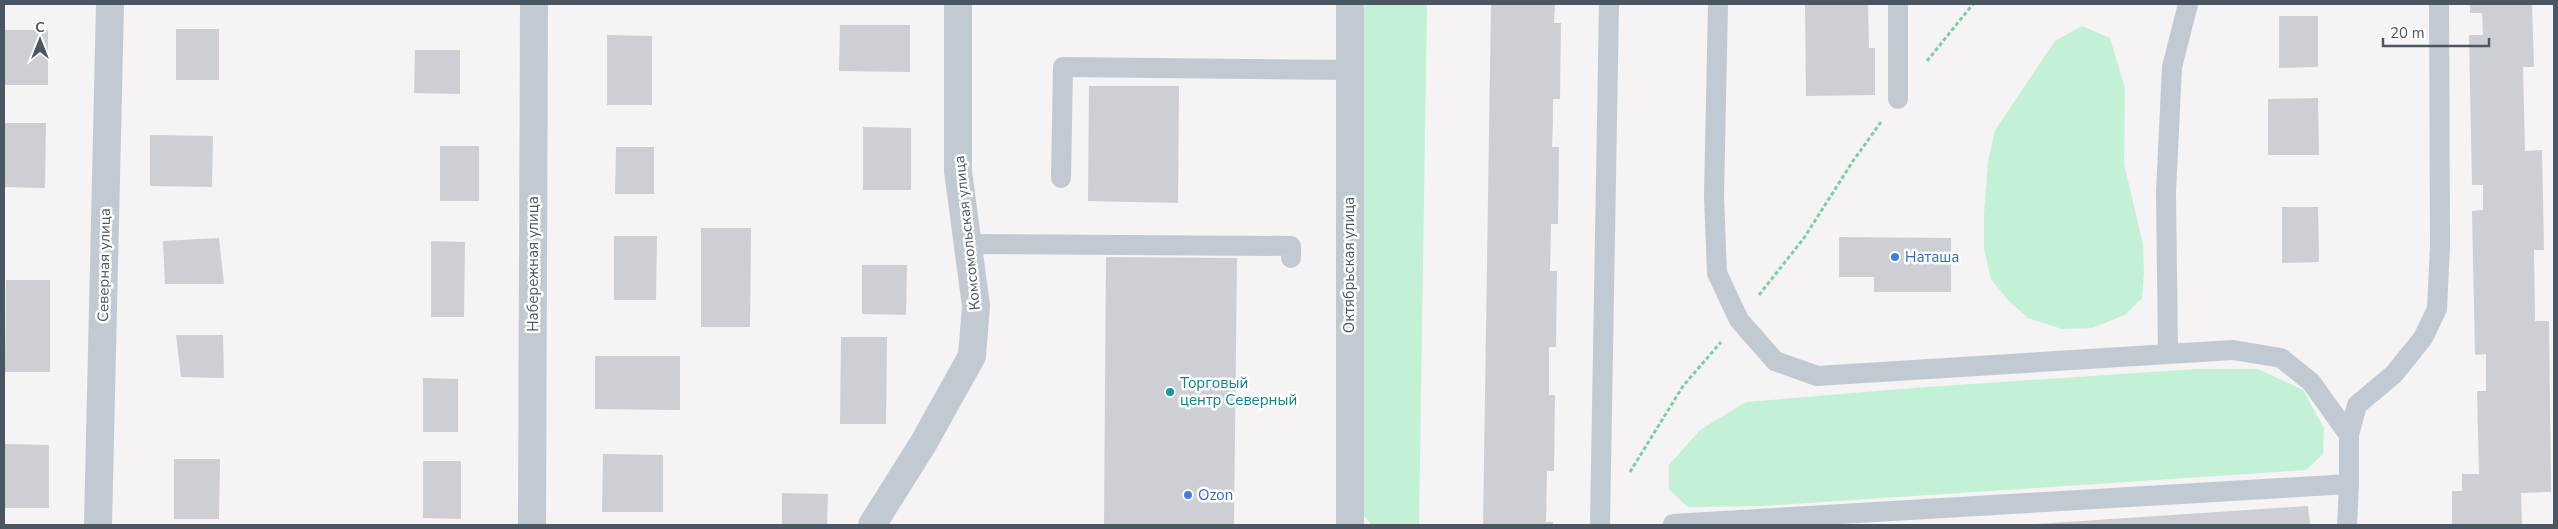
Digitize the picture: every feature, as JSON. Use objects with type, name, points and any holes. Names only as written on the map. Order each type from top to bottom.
[{"type":"street","name":"Северная улица","points":[[98,525],[110,4]]},
{"type":"street","name":"Набережная улица","points":[[532,525],[534,4]]},
{"type":"street","name":"Комсомольская улица","points":[[872,525],[923,444],[972,356],[976,306],[966,244],[958,171],[958,4]]},
{"type":"street","name":"Октябрьская улица","points":[[1350,4],[1350,525]]},
{"type":"lane","points":[[1600,525],[1609,4]]},
{"type":"lane","points":[[1718,4],[1714,196],[1717,273],[1739,320],[1775,361],[1817,376],[2233,350],[2281,358],[2311,382],[2348,434]]},
{"type":"lane","points":[[1898,4],[1898,99]]},
{"type":"lane","points":[[2168,353],[2166,192],[2172,67],[2188,4]]},
{"type":"lane","points":[[2347,525],[2348,434],[2357,406],[2394,374],[2423,338],[2437,309],[2440,246],[2439,4]]},
{"type":"lane","points":[[1061,178],[1063,67],[1350,70]]},
{"type":"lane","points":[[966,244],[1291,246],[1291,258]]},
{"type":"lane","points":[[1673,524],[2348,484]]},
{"type":"path","points":[[1625,481],[1682,386],[1739,320],[1804,238],[1853,161],[1898,99],[1973,4]]},
{"type":"green space","points":[[1365,4],[1427,4],[1419,525],[1371,525],[1362,513],[1362,19]]},
{"type":"green space","points":[[2082,26],[2110,38],[2125,88],[2124,164],[2143,244],[2144,273],[2142,298],[2125,315],[2092,328],[2062,329],[2028,318],[2008,300],[1991,279],[1984,249],[1984,214],[1988,162],[1995,130],[2055,41]]},
{"type":"green space","points":[[2196,369],[2258,369],[2303,390],[2324,428],[2323,454],[2306,470],[1762,506],[1688,507],[1669,490],[1669,465],[1700,430],[1746,402],[1926,387]]},
{"type":"building","points":[[1491,4],[1555,4],[1554,23],[1561,23],[1560,99],[1553,99],[1552,147],[1559,147],[1558,224],[1551,224],[1550,271],[1557,271],[1556,347],[1549,347],[1549,395],[1555,395],[1554,471],[1547,471],[1546,522],[1553,522],[1553,525],[1483,525]]},
{"type":"building","points":[[1805,4],[1868,4],[1869,48],[1875,48],[1875,95],[1806,96]]},
{"type":"building","points":[[2470,4],[2532,4],[2534,67],[2523,67],[2525,151],[2542,150],[2544,250],[2534,250],[2535,321],[2549,321],[2551,492],[2521,493],[2522,525],[2452,525],[2452,491],[2462,491],[2462,474],[2479,474],[2477,391],[2486,391],[2486,354],[2475,355],[2472,211],[2483,210],[2483,185],[2472,185],[2469,35],[2483,35],[2482,13],[2470,13]]},
{"type":"building","points":[[2279,16],[2318,16],[2318,67],[2279,68]]},
{"type":"building","points":[[840,25],[910,25],[910,72],[839,71]]},
{"type":"building","points":[[176,29],[219,29],[219,80],[176,80]]},
{"type":"building","points":[[4,30],[48,30],[48,85],[4,85]]},
{"type":"building","points":[[607,35],[652,36],[652,105],[607,105]]},
{"type":"building","points":[[415,50],[460,50],[460,94],[414,93]]},
{"type":"building","points":[[1089,86],[1179,86],[1178,203],[1088,201]]},
{"type":"building","points":[[2318,98],[2319,155],[2268,155],[2268,99]]},
{"type":"building","points":[[4,123],[46,123],[45,188],[4,187]]},
{"type":"building","points":[[863,127],[911,128],[911,190],[863,190]]},
{"type":"building","points":[[150,135],[213,136],[212,187],[150,186]]},
{"type":"building","points":[[440,146],[479,146],[479,201],[440,201]]},
{"type":"building","points":[[616,147],[654,147],[654,194],[615,194]]},
{"type":"building","points":[[2282,207],[2318,207],[2319,262],[2282,263]]},
{"type":"building","points":[[701,228],[751,228],[750,327],[701,327]]},
{"type":"building","points":[[614,236],[657,236],[656,300],[614,300]]},
{"type":"building","name":"Наташа","points":[[1839,237],[1951,238],[1951,292],[1874,292],[1874,277],[1839,277]]},
{"type":"building","points":[[219,238],[224,284],[165,284],[163,241]]},
{"type":"building","points":[[431,241],[465,242],[464,317],[431,317]]},
{"type":"building","name":"Торговый центр Северный","points":[[1106,257],[1237,258],[1234,525],[1104,525]]},
{"type":"building","points":[[862,265],[907,265],[906,315],[862,314]]},
{"type":"building","points":[[6,280],[50,280],[50,372],[5,372]]},
{"type":"building","points":[[176,335],[223,335],[224,378],[181,377]]},
{"type":"building","points":[[841,337],[887,337],[886,424],[840,424]]},
{"type":"building","points":[[595,356],[680,356],[680,410],[595,409]]},
{"type":"building","points":[[423,378],[458,379],[458,432],[423,432]]},
{"type":"building","points":[[4,444],[49,445],[49,508],[4,508]]},
{"type":"building","points":[[603,454],[663,455],[663,512],[602,512]]},
{"type":"building","points":[[174,459],[220,459],[219,519],[174,519]]},
{"type":"building","points":[[423,461],[461,461],[461,519],[423,518]]},
{"type":"building","points":[[782,493],[828,494],[827,525],[782,525]]},
{"type":"building","points":[[2308,506],[2310,525],[2036,525],[2036,524]]},
{"type":"place","name":"Наташа","points":[[1895,257]]},
{"type":"place","name":"Торговый центр Северный","points":[[1170,392]]},
{"type":"place","name":"Ozon","points":[[1188,495]]}]
